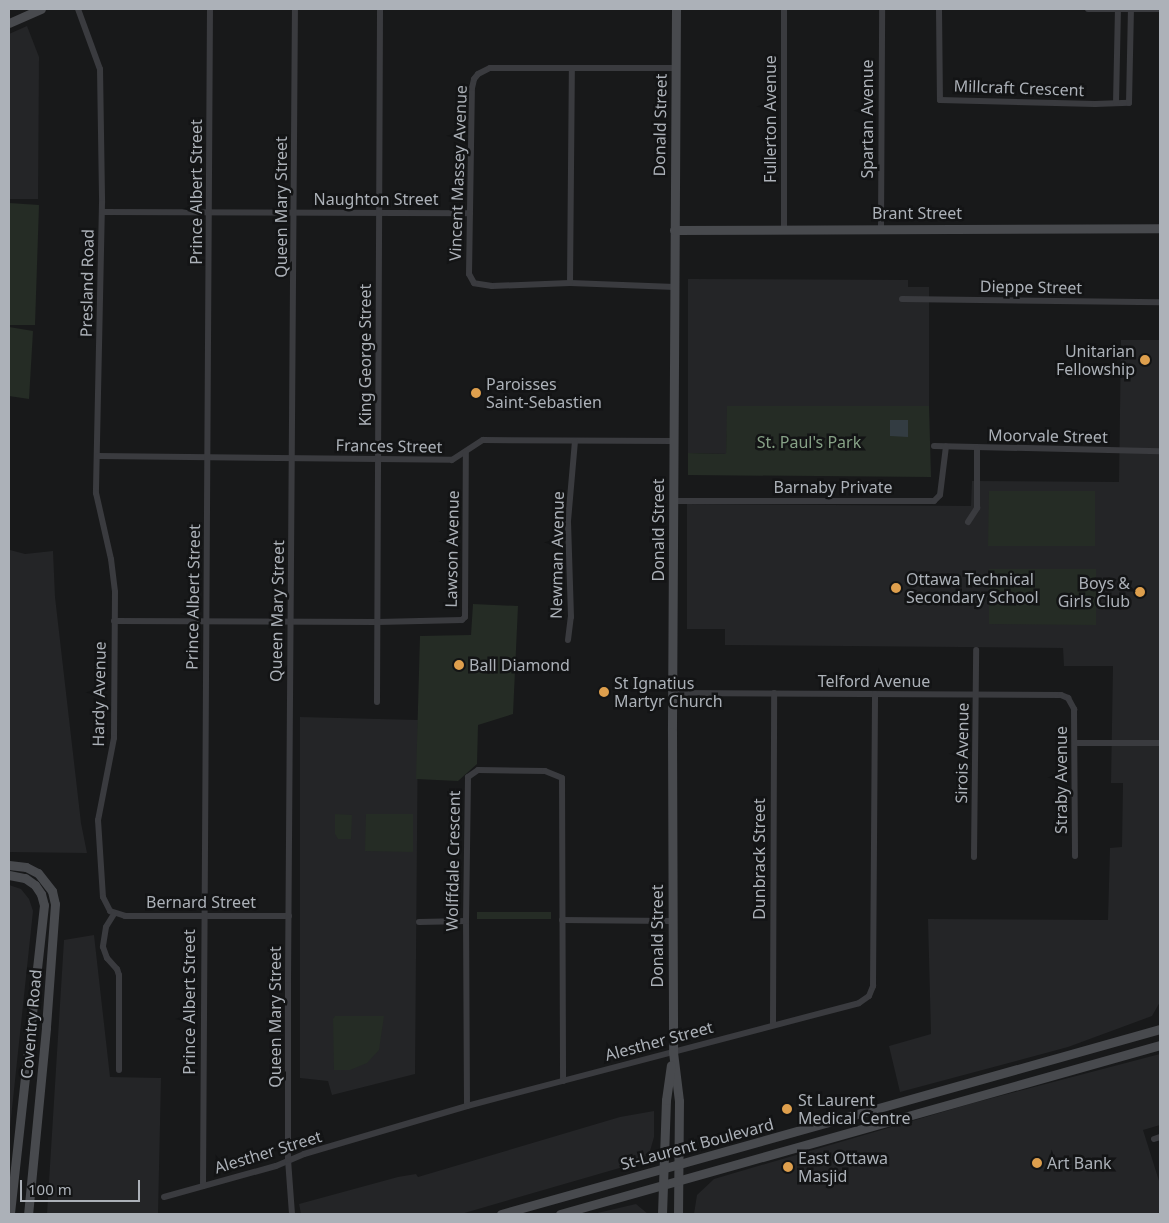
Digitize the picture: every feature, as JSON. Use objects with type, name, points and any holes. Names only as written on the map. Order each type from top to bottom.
[{"type":"main road","points":[[9,23],[41,9]]},
{"type":"main road","name":"Donald Street","points":[[676,9],[672,921],[673,1052],[679,1101],[678,1214]]},
{"type":"main road","name":"Brant Street","points":[[674,230],[1160,228]]},
{"type":"main road","name":"Coventry Road","points":[[9,865],[26,867],[38,873],[52,891],[55,904],[46,1028],[28,1214]]},
{"type":"main road","name":"Coventry Road","points":[[9,875],[25,878],[35,885],[41,894],[44,905],[10,1214]]},
{"type":"main road","points":[[1156,1030],[1160,1022]]},
{"type":"main road","name":"St-Laurent Boulevard","points":[[501,1214],[1156,1030]]},
{"type":"main road","name":"St-Laurent Boulevard","points":[[560,1214],[1160,1045]]},
{"type":"main road","name":"Donald Street","points":[[662,1214],[666,1100],[673,1052]]},
{"type":"street","name":"Presland Road","points":[[78,9],[100,69],[102,212],[97,504],[111,560]]},
{"type":"street","name":"Prince Albert Street","points":[[203,1186],[203,915],[209,456],[210,9]]},
{"type":"street","name":"Queen Mary Street","points":[[292,1214],[288,1160],[295,9]]},
{"type":"street","name":"King George Street","points":[[377,702],[380,9]]},
{"type":"street","name":"Fullerton Avenue","points":[[784,9],[784,230]]},
{"type":"street","name":"Spartan Avenue","points":[[880,228],[882,9]]},
{"type":"street","name":"Millcraft Crescent","points":[[939,9],[940,100],[1116,103]]},
{"type":"street","points":[[1088,9],[1160,9]]},
{"type":"street","points":[[1118,9],[1116,103],[1129,103],[1131,9]]},
{"type":"street","name":"Vincent Massey Avenue","points":[[570,283],[492,286],[474,282],[469,274],[472,88],[474,79],[478,74],[490,68],[572,69]]},
{"type":"street","points":[[675,287],[570,283],[572,69],[676,68]]},
{"type":"street","name":"Naughton Street","points":[[102,212],[470,213]]},
{"type":"street","name":"Dieppe Street","points":[[902,299],[1160,302]]},
{"type":"street","name":"Frances Street","points":[[98,456],[452,460],[466,453],[472,446],[483,440],[674,441]]},
{"type":"street","name":"Newman Avenue","points":[[568,640],[571,617],[568,521],[575,441]]},
{"type":"street","name":"Moorvale Street","points":[[934,446],[1160,451]]},
{"type":"street","name":"Barnaby Private","points":[[674,501],[934,501],[940,495],[946,446]]},
{"type":"street","points":[[968,522],[976,508],[977,448]]},
{"type":"street","name":"Lawson Avenue","points":[[378,622],[462,620],[465,617],[466,453]]},
{"type":"street","name":"Hardy Avenue","points":[[111,560],[115,592],[114,738],[98,820],[103,897],[107,908],[114,914]]},
{"type":"street","points":[[114,621],[378,622]]},
{"type":"street","name":"Sirois Avenue","points":[[974,857],[976,650]]},
{"type":"street","name":"Telford Avenue","points":[[672,692],[1061,695],[1072,703]]},
{"type":"street","name":"Dunbrack Street","points":[[773,1025],[774,694]]},
{"type":"street","name":"Alesther Street","points":[[164,1197],[467,1106],[859,1003],[869,996],[873,986],[875,694]]},
{"type":"street","name":"Straby Avenue","points":[[1072,703],[1075,856]]},
{"type":"street","points":[[1074,743],[1160,743]]},
{"type":"street","name":"Wolffdale Crescent","points":[[467,1106],[466,921],[468,777],[478,770],[545,771],[562,778],[563,1081]]},
{"type":"street","points":[[114,914],[106,927],[103,947],[107,958],[119,975],[119,1070]]},
{"type":"street","name":"Bernard Street","points":[[114,914],[132,916],[289,916]]},
{"type":"street","points":[[562,920],[672,921]]},
{"type":"street","points":[[419,922],[466,921]]},
{"type":"shaded area","points":[[27,26],[39,57],[38,199],[9,199],[9,34]]},
{"type":"shaded area","points":[[688,279],[908,280],[908,287],[929,287],[929,406],[728,406],[726,454],[688,453]]},
{"type":"shaded area","points":[[1121,340],[1160,340],[1160,1002],[1152,1016],[1068,1047],[900,1092],[889,1046],[931,1034],[928,919],[1108,920],[1110,848],[1122,847],[1123,783],[1111,783],[1113,666],[1064,666],[1063,648],[725,645],[725,629],[687,629],[687,504],[971,506],[972,481],[1119,482]]},
{"type":"shaded area","points":[[890,420],[908,420],[908,437],[890,436]]},
{"type":"shaded area","points":[[10,550],[25,554],[53,551],[55,597],[81,823],[87,853],[9,852]]},
{"type":"shaded area","points":[[300,717],[418,720],[415,1074],[332,1095],[328,1081],[300,1078]]},
{"type":"shaded area","points":[[9,885],[21,889],[29,899],[33,911],[9,1137]]},
{"type":"shaded area","points":[[94,935],[110,1077],[161,1078],[158,1214],[47,1214],[64,940]]},
{"type":"shaded area","points":[[1160,1054],[1160,1125],[1143,1130],[1160,1184],[1160,1214],[694,1214],[697,1195],[714,1179],[973,1103]]},
{"type":"shaded area","points":[[654,1111],[654,1137],[650,1151],[642,1160],[630,1165],[461,1214],[301,1214],[299,1204],[398,1177],[416,1174],[418,1177],[620,1117]]},
{"type":"shaded area","points":[[636,1204],[648,1214],[593,1214],[606,1211]]},
{"type":"green space","points":[[9,203],[39,205],[35,325],[9,325]]},
{"type":"green space","points":[[9,327],[33,331],[29,399],[9,396]]},
{"type":"green space","name":"St. Paul's Park","points":[[727,406],[929,406],[931,477],[688,475],[688,453],[726,454]]},
{"type":"green space","points":[[989,491],[1095,491],[1095,546],[988,546]]},
{"type":"green space","points":[[989,569],[1096,569],[1096,625],[989,624]]},
{"type":"green space","points":[[473,604],[518,606],[513,714],[478,725],[477,764],[458,781],[416,779],[420,636],[471,635]]},
{"type":"green space","points":[[335,814],[352,815],[351,839],[338,839],[335,834]]},
{"type":"green space","points":[[366,814],[413,814],[413,852],[365,851]]},
{"type":"green space","points":[[477,912],[551,912],[551,919],[477,919]]},
{"type":"green space","points":[[335,1016],[384,1016],[379,1050],[367,1063],[350,1070],[334,1070],[333,1019]]},
{"type":"place","name":"Unitarian Fellowship","points":[[1145,360]]},
{"type":"place","name":"Paroisses Saint-Sebastien","points":[[476,393]]},
{"type":"place","name":"Ottawa Technical Secondary School","points":[[896,588]]},
{"type":"place","name":"Boys & Girls Club","points":[[1140,592]]},
{"type":"place","name":"Ball Diamond","points":[[459,665]]},
{"type":"place","name":"St Ignatius Martyr Church","points":[[604,692]]},
{"type":"place","name":"St Laurent Medical Centre","points":[[787,1109]]},
{"type":"place","name":"Art Bank","points":[[1037,1163]]},
{"type":"place","name":"East Ottawa Masjid","points":[[788,1167]]}]
